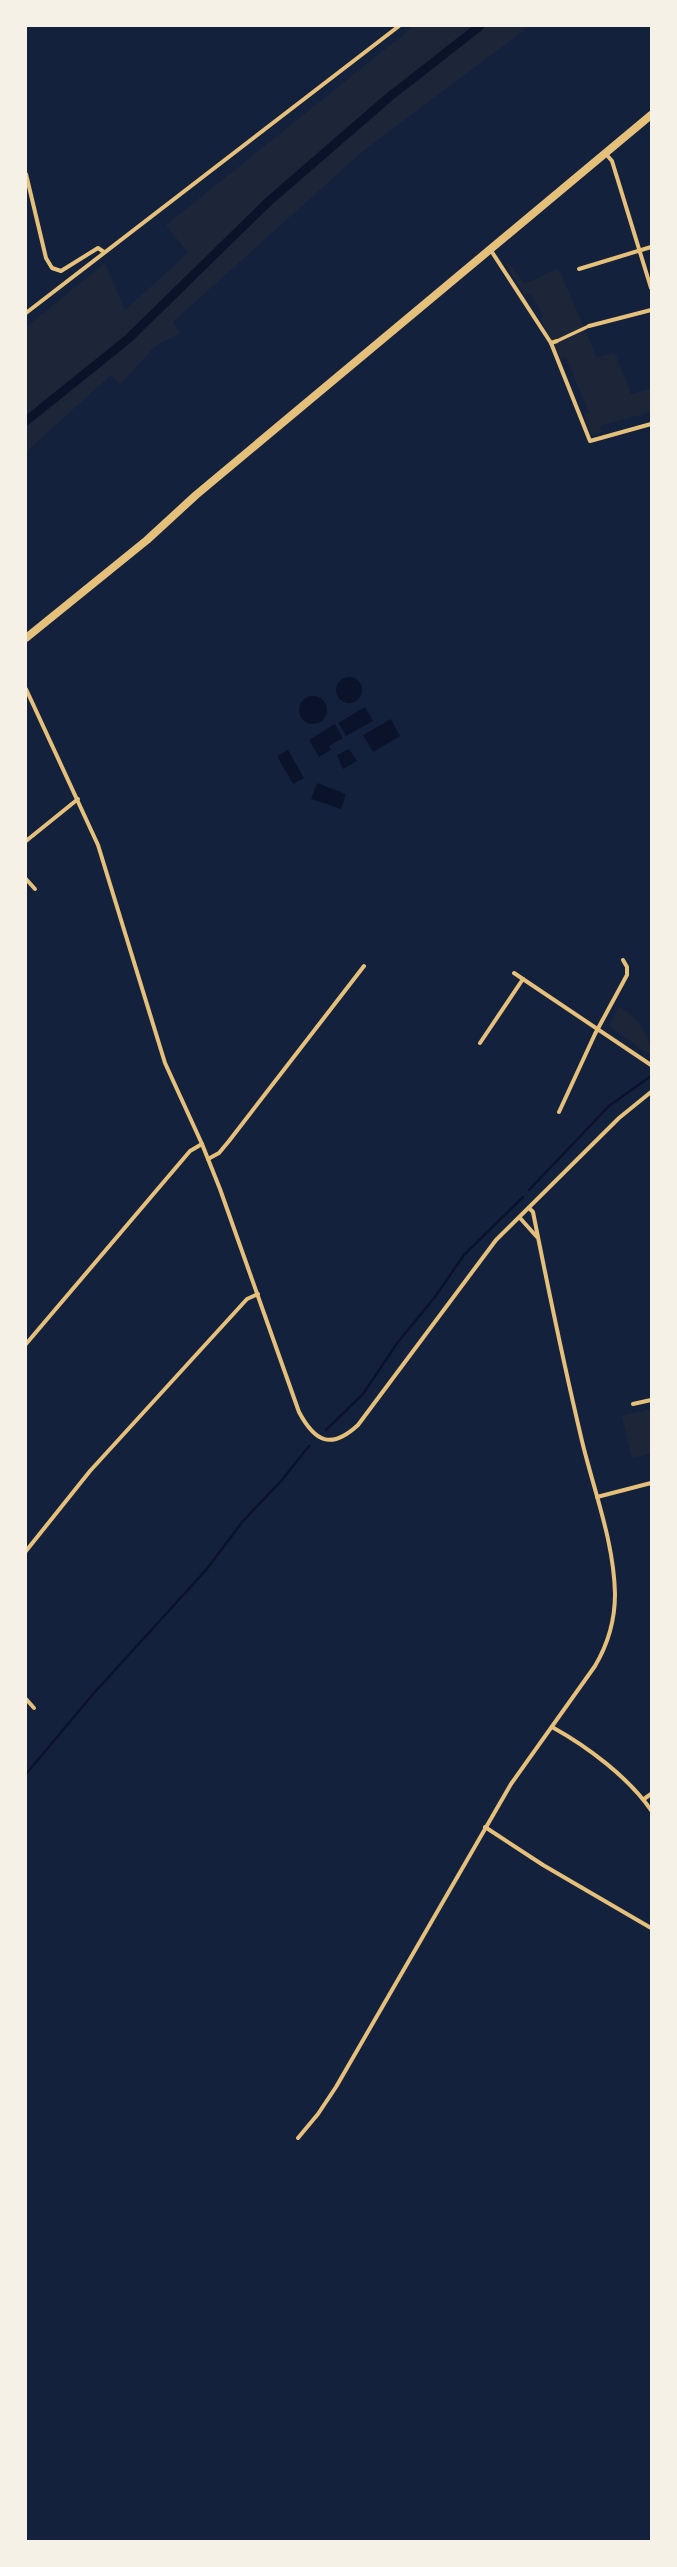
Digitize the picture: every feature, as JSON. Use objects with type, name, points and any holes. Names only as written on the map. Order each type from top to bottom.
[{"type":"main road","points":[[26,638],[147,540],[196,495],[651,115]]},
{"type":"street","points":[[26,313],[399,26]]},
{"type":"street","points":[[605,153],[612,161],[651,288]]},
{"type":"street","points":[[26,174],[38,215],[46,258],[52,268],[61,271],[98,248],[104,252]]},
{"type":"street","points":[[579,269],[651,246]]},
{"type":"street","points":[[490,249],[550,344],[590,441],[651,424]]},
{"type":"street","points":[[550,344],[589,326],[651,310]]},
{"type":"street","points":[[26,689],[78,799],[112,884],[165,1063],[208,1159],[258,1294],[298,1412],[307,1427],[317,1437],[336,1440],[348,1435],[358,1425],[496,1240],[520,1218],[619,1118],[651,1092]]},
{"type":"street","points":[[26,842],[78,799]]},
{"type":"street","points":[[26,879],[35,889]]},
{"type":"street","points":[[558,1112],[598,1029],[627,975],[627,967],[622,960]]},
{"type":"street","points":[[208,1159],[219,1152],[229,1141],[364,966]]},
{"type":"street","points":[[514,973],[651,1066]]},
{"type":"street","points":[[480,1043],[524,979]]},
{"type":"street","points":[[26,1344],[190,1151],[202,1144]]},
{"type":"street","points":[[298,2138],[318,2114],[336,2087],[511,1784],[605,1649],[614,1619],[615,1593],[611,1560],[582,1440],[533,1212],[530,1208]]},
{"type":"street","points":[[520,1218],[534,1233],[540,1243]]},
{"type":"street","points":[[26,1551],[90,1471],[247,1299],[258,1294]]},
{"type":"street","points":[[633,1404],[651,1400]]},
{"type":"street","points":[[597,1497],[651,1483]]},
{"type":"street","points":[[26,1698],[34,1708]]},
{"type":"street","points":[[552,1727],[597,1758],[644,1799],[651,1810]]},
{"type":"street","points":[[644,1799],[651,1794]]},
{"type":"street","points":[[486,1827],[543,1865],[651,1928]]},
{"type":"shaded area","points":[[414,26],[530,26],[363,151],[173,322],[180,333],[154,347],[120,385],[111,375],[26,452],[26,327],[105,263],[125,310],[188,253],[166,225]]},
{"type":"shaded area","points":[[509,263],[525,284],[558,268],[597,357],[615,353],[631,394],[651,389],[651,412],[600,426],[602,432],[592,435],[584,415],[589,413],[566,357],[561,359],[540,319],[544,316],[530,293],[525,295],[506,265]]},
{"type":"shaded area","points":[[349,677],[358,681],[362,690],[358,699],[349,703],[340,699],[336,690],[340,681]]},
{"type":"shaded area","points":[[313,696],[323,700],[327,710],[323,720],[313,724],[303,720],[299,710],[303,700]]},
{"type":"shaded area","points":[[365,707],[373,721],[346,736],[338,723]]},
{"type":"shaded area","points":[[391,719],[400,736],[373,752],[363,735]]},
{"type":"shaded area","points":[[335,724],[343,738],[329,746],[331,750],[319,757],[309,740]]},
{"type":"shaded area","points":[[349,749],[357,761],[343,769],[337,755]]},
{"type":"shaded area","points":[[288,750],[304,778],[293,784],[277,756]]},
{"type":"shaded area","points":[[317,783],[346,794],[341,809],[311,799]]},
{"type":"shaded area","points":[[619,1007],[632,1016],[642,1027],[649,1041],[651,1056],[609,1026]]},
{"type":"shaded area","points":[[651,1409],[651,1454],[632,1458],[622,1416]]},
{"type":"waterway","points":[[26,421],[128,339],[268,202],[388,98],[480,26]]},
{"type":"waterway","points":[[529,1190],[609,1106],[651,1076]]},
{"type":"waterway","points":[[326,1430],[363,1394],[398,1342],[435,1297],[464,1255],[523,1197]]},
{"type":"waterway","points":[[26,1774],[94,1693],[206,1570],[243,1521],[282,1480],[309,1446]]}]
